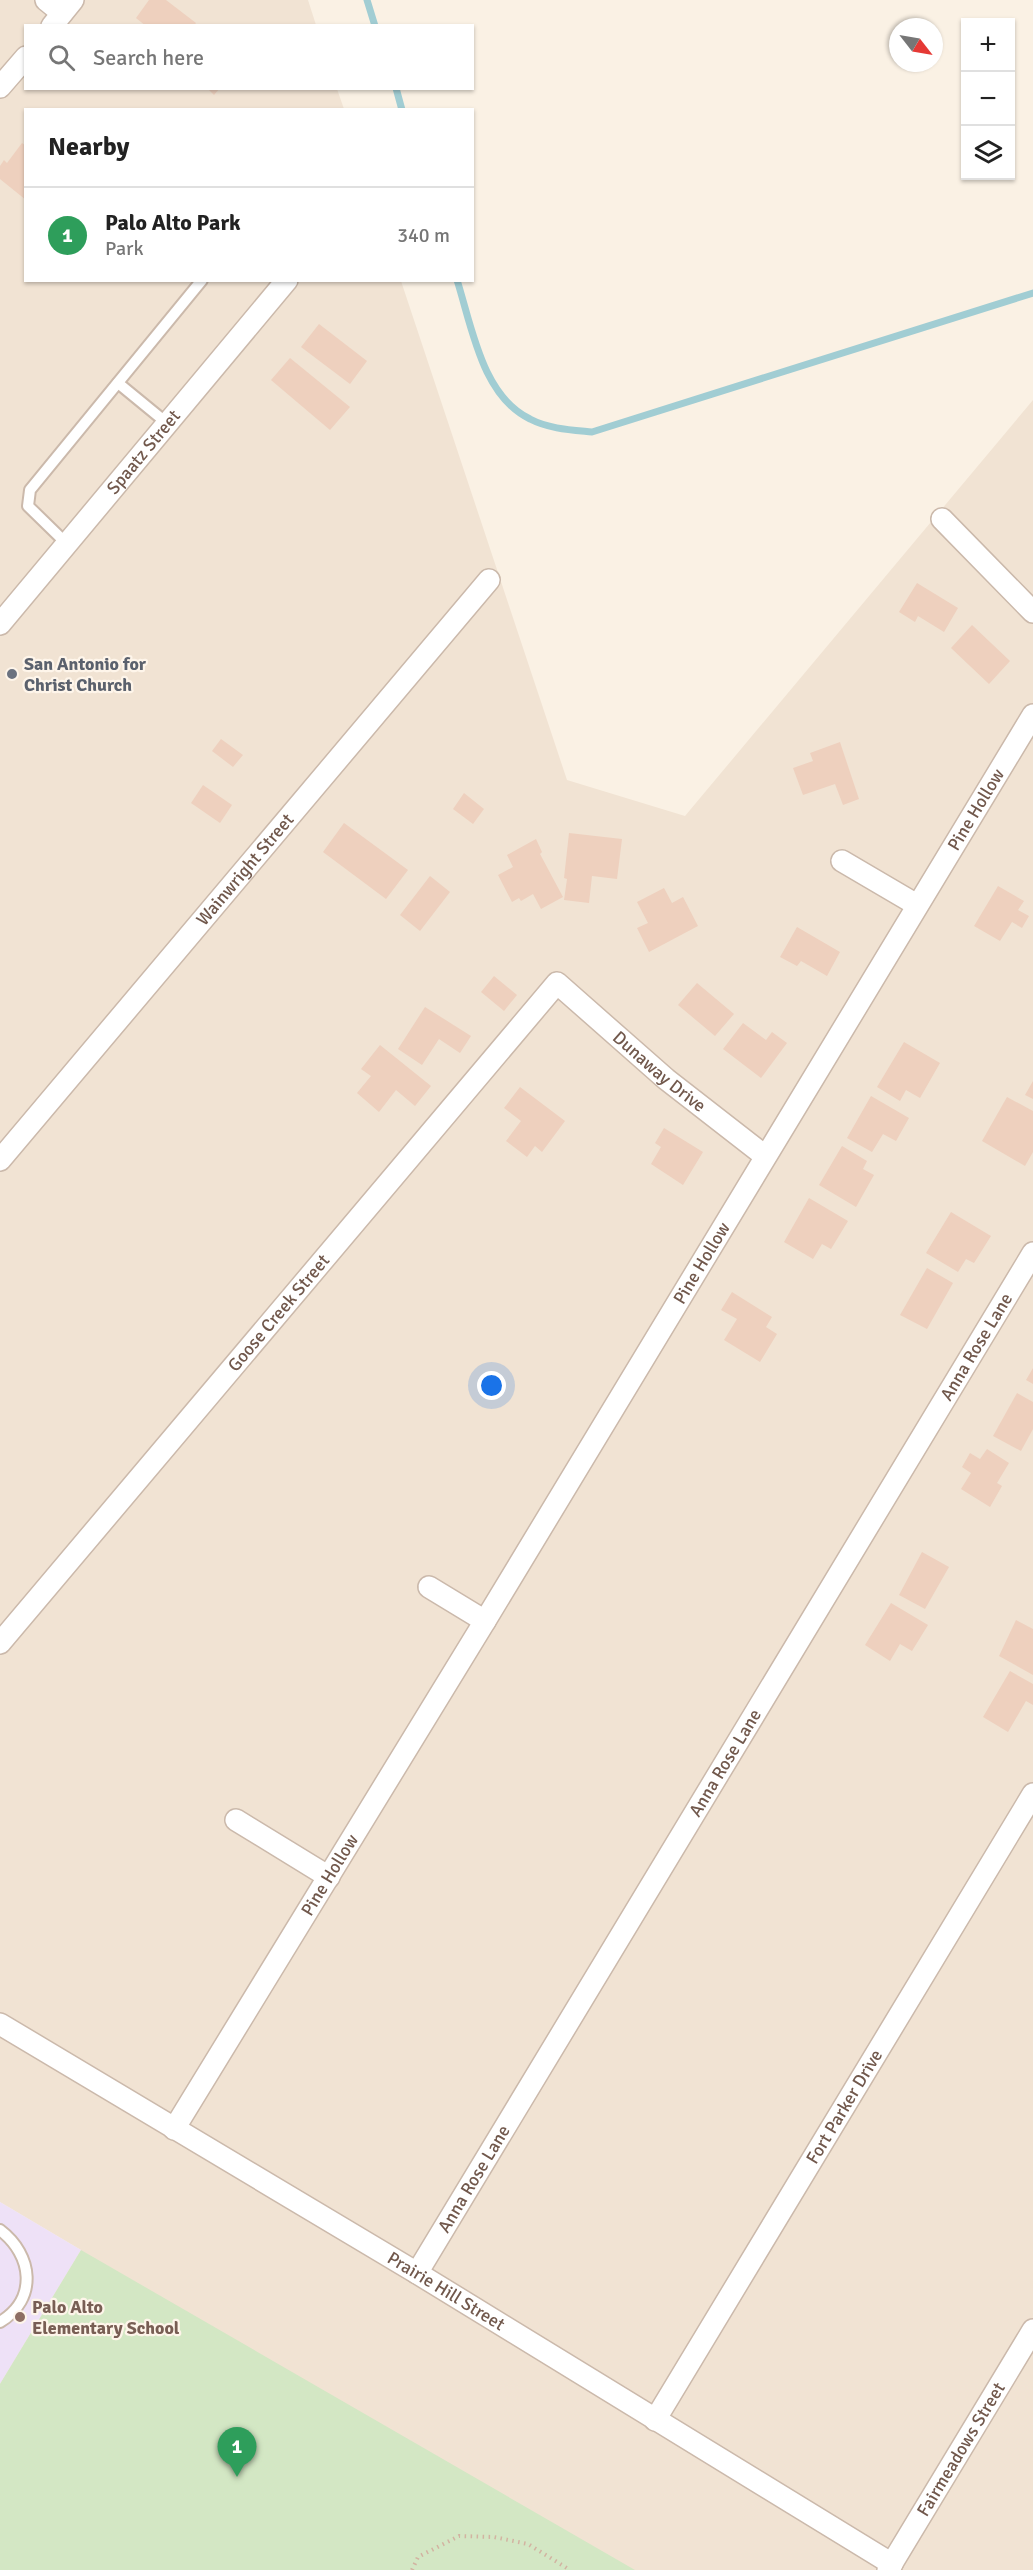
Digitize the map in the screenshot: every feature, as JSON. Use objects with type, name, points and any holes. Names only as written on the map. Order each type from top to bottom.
[{"type":"street","points":[[0,87],[24,59]]},
{"type":"street","name":"Spaatz Street","points":[[0,624],[286,282]]},
{"type":"street","points":[[942,519],[1033,612]]},
{"type":"street","name":"Wainwright Street","points":[[2,1153],[489,580]]},
{"type":"street","name":"Pine Hollow","points":[[174,2129],[485,1621],[1033,715]]},
{"type":"street","points":[[842,861],[917,905]]},
{"type":"street","name":"Dunaway Drive","points":[[557,983],[666,1079],[765,1156]]},
{"type":"street","name":"Goose Creek Street","points":[[0,1643],[557,983]]},
{"type":"street","name":"Anna Rose Lane","points":[[417,2273],[1033,1254]]},
{"type":"street","points":[[429,1587],[485,1621]]},
{"type":"street","name":"Fort Parker Drive","points":[[655,2420],[1033,1794]]},
{"type":"street","points":[[236,1820],[329,1877]]},
{"type":"street","name":"Prairie Hill Street","points":[[0,2024],[417,2273],[890,2567]]},
{"type":"street","name":"Fairmeadows Street","points":[[890,2567],[1033,2330]]},
{"type":"lane","points":[[67,544],[28,506],[30,490],[200,282]]},
{"type":"lane","points":[[118,382],[168,424]]},
{"type":"lane","points":[[0,2230],[12,2239],[22,2253],[27,2270],[26,2287],[20,2303],[8,2317],[0,2322]]},
{"type":"path","points":[[412,2570],[418,2557],[459,2536],[494,2537],[528,2544],[570,2570]]},
{"type":"shaded area","points":[[0,0],[308,0],[316,24],[24,24],[24,90],[337,90],[344,108],[24,108],[24,282],[401,282],[567,780],[685,816],[1033,400],[1033,2570],[0,2570],[0,2384],[81,2250],[0,2202]]},
{"type":"shaded area","name":"Palo Alto Elementary School","points":[[0,2202],[81,2250],[0,2384]]},
{"type":"green space","points":[[81,2250],[635,2570],[0,2570],[0,2384]]},
{"type":"building","points":[[149,0],[166,0],[196,23],[144,24],[136,18]]},
{"type":"building","points":[[209,90],[218,90],[214,95]]},
{"type":"building","points":[[22,143],[24,144],[24,198],[0,179],[0,166],[4,160],[7,163]]},
{"type":"building","points":[[319,324],[367,361],[350,384],[301,347]]},
{"type":"building","points":[[290,358],[350,407],[330,430],[271,380]]},
{"type":"building","points":[[917,583],[958,608],[944,632],[918,616],[915,622],[899,612]]},
{"type":"building","points":[[972,625],[1010,661],[989,684],[951,648]]},
{"type":"building","points":[[221,739],[243,755],[233,767],[212,751]]},
{"type":"building","points":[[840,742],[859,799],[843,805],[835,784],[803,795],[793,768],[813,761],[810,753]]},
{"type":"building","points":[[203,785],[232,805],[220,823],[191,803]]},
{"type":"building","points":[[464,793],[484,809],[473,824],[453,809]]},
{"type":"building","points":[[344,823],[408,870],[386,899],[323,852]]},
{"type":"building","points":[[569,833],[622,839],[617,879],[592,876],[589,903],[564,900]]},
{"type":"building","points":[[536,839],[542,852],[540,854],[563,897],[541,909],[533,894],[521,901],[519,898],[512,902],[498,875],[513,867],[507,855]]},
{"type":"building","points":[[430,876],[450,892],[420,931],[400,915]]},
{"type":"building","points":[[998,886],[1024,901],[1018,910],[1029,916],[1022,928],[1012,922],[1000,941],[974,926]]},
{"type":"building","points":[[664,888],[672,903],[683,897],[698,926],[649,952],[637,928],[648,923],[637,902]]},
{"type":"building","points":[[797,927],[840,952],[827,976],[801,961],[797,966],[780,957]]},
{"type":"building","points":[[494,976],[517,995],[504,1011],[481,992]]},
{"type":"building","points":[[697,983],[734,1014],[715,1036],[678,1005]]},
{"type":"building","points":[[425,1007],[471,1036],[460,1053],[439,1039],[422,1065],[398,1049]]},
{"type":"building","points":[[743,1023],[766,1040],[772,1032],[787,1043],[761,1078],[723,1049]]},
{"type":"building","points":[[904,1042],[940,1063],[920,1098],[906,1090],[900,1101],[877,1087]]},
{"type":"building","points":[[380,1045],[431,1086],[415,1106],[396,1090],[379,1112],[357,1093],[371,1076],[361,1069]]},
{"type":"building","points":[[1033,1081],[1033,1099],[1025,1095]]},
{"type":"building","points":[[520,1087],[565,1121],[542,1152],[535,1146],[527,1157],[506,1141],[521,1121],[504,1108]]},
{"type":"building","points":[[871,1096],[909,1118],[896,1141],[883,1134],[872,1152],[847,1138]]},
{"type":"building","points":[[1007,1097],[1033,1111],[1033,1152],[1025,1166],[982,1141]]},
{"type":"building","points":[[664,1128],[703,1152],[683,1185],[651,1164],[661,1147],[655,1143]]},
{"type":"building","points":[[842,1146],[867,1161],[863,1169],[874,1175],[856,1207],[819,1185]]},
{"type":"building","points":[[809,1198],[848,1221],[831,1249],[822,1244],[813,1259],[784,1242]]},
{"type":"building","points":[[951,1212],[991,1236],[974,1263],[966,1259],[958,1272],[926,1253]]},
{"type":"building","points":[[927,1268],[953,1283],[927,1329],[900,1315]]},
{"type":"building","points":[[732,1292],[772,1317],[766,1327],[777,1334],[760,1362],[724,1340],[737,1319],[721,1310]]},
{"type":"building","points":[[1033,1368],[1033,1384],[1026,1380]]},
{"type":"building","points":[[1017,1393],[1033,1402],[1033,1429],[1021,1451],[993,1436]]},
{"type":"building","points":[[987,1449],[1009,1463],[997,1483],[1002,1486],[990,1507],[961,1489],[971,1473],[962,1467],[970,1453],[980,1459]]},
{"type":"building","points":[[922,1552],[949,1567],[925,1609],[899,1595]]},
{"type":"building","points":[[891,1603],[928,1625],[912,1651],[900,1644],[890,1661],[865,1645]]},
{"type":"building","points":[[1016,1620],[1033,1629],[1033,1675],[999,1656]]},
{"type":"building","points":[[1010,1671],[1033,1684],[1033,1705],[1026,1701],[1008,1732],[983,1717]]},
{"type":"waterway","points":[[367,0],[374,24]]},
{"type":"waterway","points":[[397,90],[401,108]]},
{"type":"waterway","points":[[458,282],[481,358],[500,394],[514,408],[537,422],[592,432],[1033,293]]},
{"type":"place","name":"San Antonio for Christ Church","points":[[12,674]]},
{"type":"place","name":"Palo Alto Elementary School","points":[[20,2317]]},
{"type":"place","name":"Palo Alto Park","points":[[237,2477]]}]
